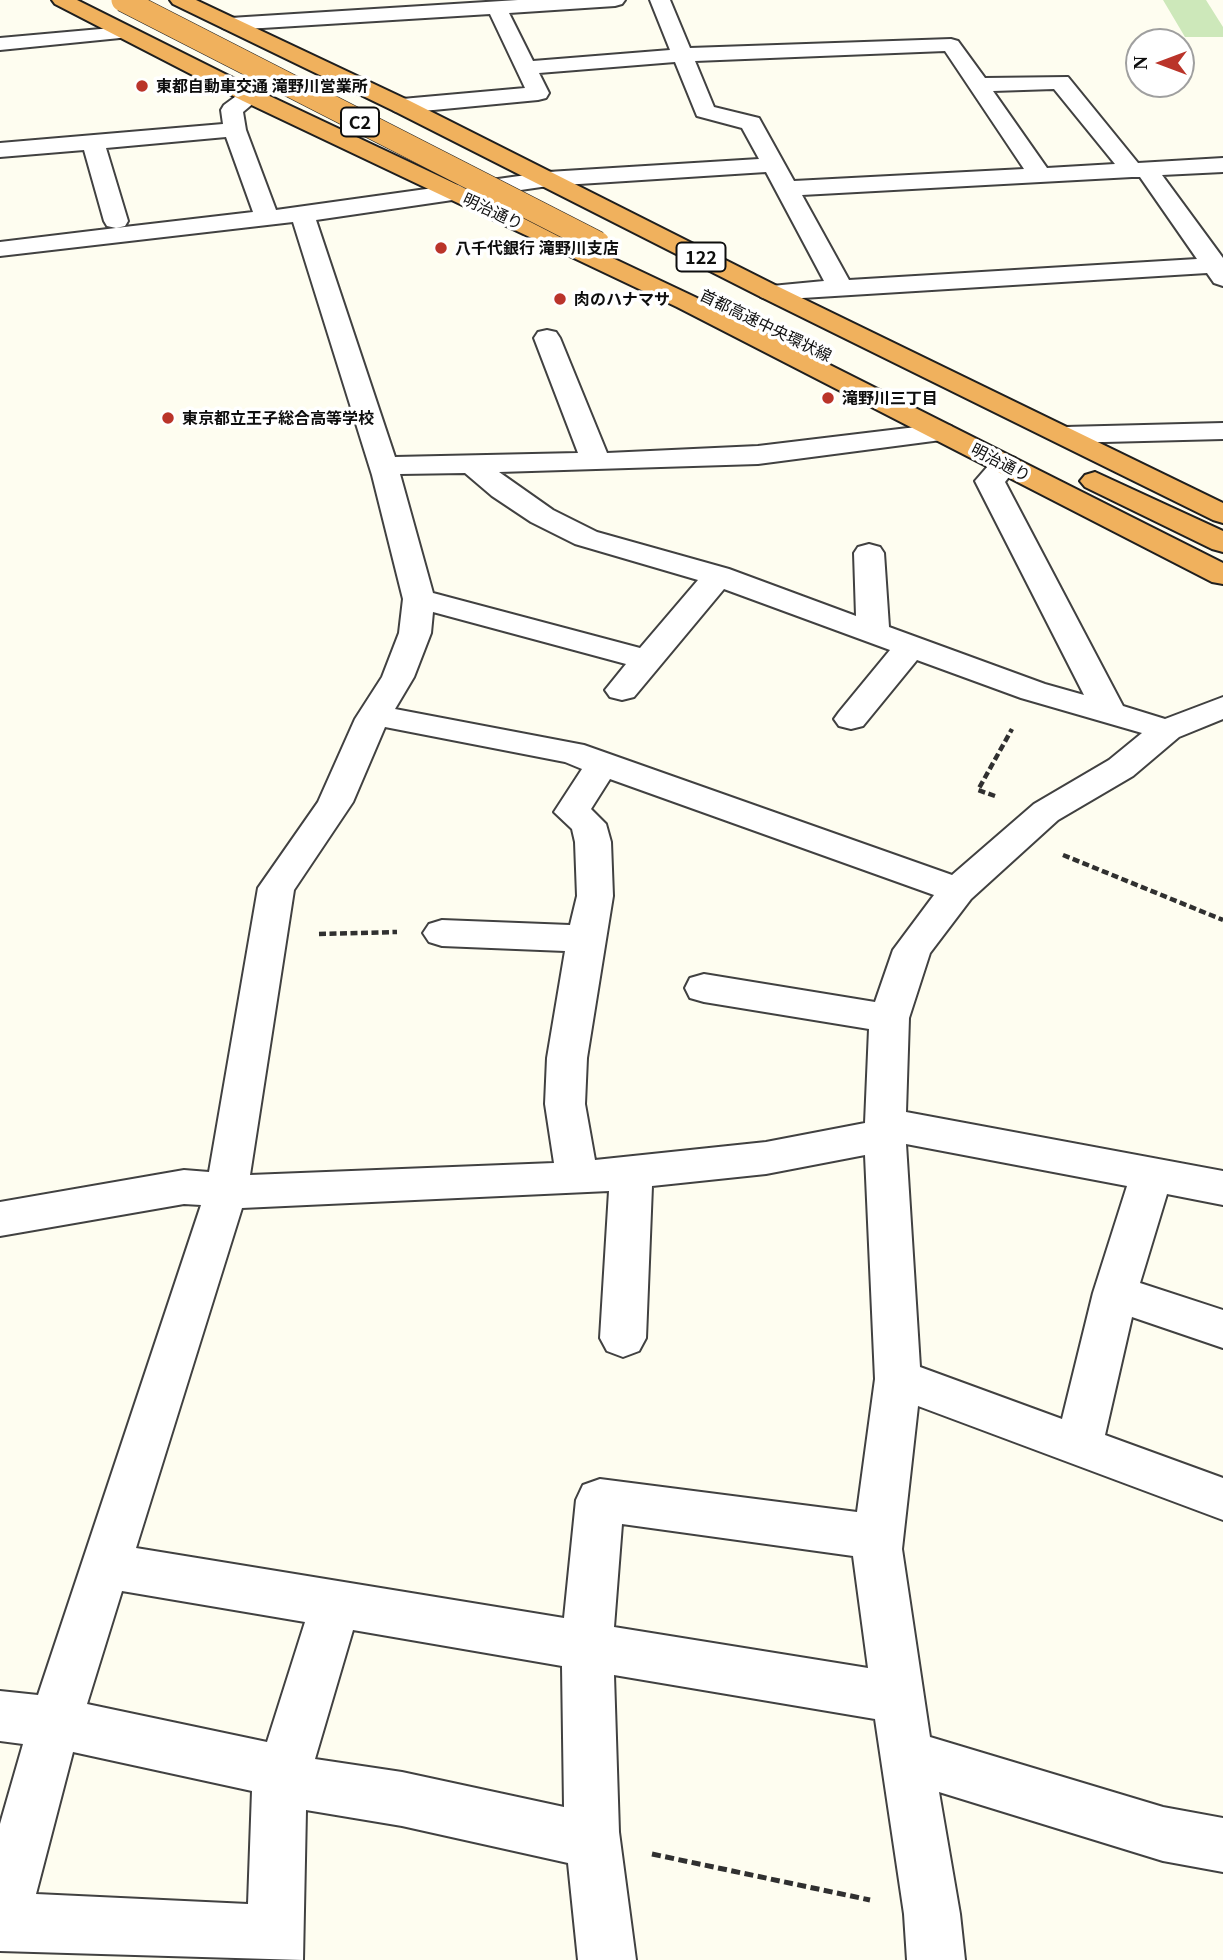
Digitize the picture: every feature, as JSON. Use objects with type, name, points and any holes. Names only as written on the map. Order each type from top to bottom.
[{"type":"highway","name":"明治通り","points":[[62,0],[251,96],[686,302],[1223,575]]},
{"type":"highway","name":"首都高速中央環状線","points":[[123,0],[598,243],[1223,551]]},
{"type":"highway","name":"122","points":[[180,0],[232,12],[402,106],[770,292],[1223,514]]},
{"type":"highway","name":"首都高速中央環状線","points":[[606,241],[1223,543]]},
{"type":"street","points":[[232,12],[497,8],[615,0]]},
{"type":"street","points":[[660,0],[705,111],[751,123],[840,287]]},
{"type":"street","points":[[402,106],[537,93],[497,8]]},
{"type":"street","points":[[0,44],[123,33]]},
{"type":"street","points":[[525,68],[681,55],[951,45],[1040,176]]},
{"type":"street","points":[[979,85],[1060,82],[1139,170],[1220,270]]},
{"type":"street","points":[[251,96],[232,110],[235,130],[267,218]]},
{"type":"street","points":[[0,150],[235,130]]},
{"type":"street","points":[[93,141],[116,221]]},
{"type":"street","points":[[785,189],[1223,164]]},
{"type":"street","points":[[0,249],[302,214],[548,179],[772,165]]},
{"type":"street","points":[[302,214],[383,466],[419,599],[415,633],[398,677],[375,715],[335,802],[300,857],[276,888],[227,1189],[55,1723],[1,1922],[274,1946],[283,1776],[336,1604]]},
{"type":"street","points":[[770,292],[1220,270]]},
{"type":"street","points":[[547,338],[596,462]]},
{"type":"street","points":[[1065,435],[1223,430]]},
{"type":"street","points":[[383,466],[596,462],[758,455],[941,432]]},
{"type":"street","points":[[472,464],[502,490],[541,516],[586,538],[626,552],[718,576],[1033,691],[1167,730]]},
{"type":"street","points":[[1005,464],[990,481],[1110,714]]},
{"type":"street","points":[[869,553],[873,633]]},
{"type":"street","points":[[622,690],[718,576]]},
{"type":"street","points":[[419,599],[647,660]]},
{"type":"street","points":[[851,719],[910,647]]},
{"type":"street","points":[[934,1937],[877,1549],[898,1379],[886,1130],[888,1018],[912,950],[958,890],[1046,812],[1121,768],[1167,730],[1223,707]]},
{"type":"street","points":[[375,715],[572,753],[958,890]]},
{"type":"street","points":[[578,1178],[565,1104],[567,1058],[595,896],[593,842],[588,824],[572,812],[603,764]]},
{"type":"street","points":[[442,933],[586,939]]},
{"type":"street","points":[[704,988],[888,1018]]},
{"type":"street","points":[[0,1219],[184,1187],[254,1192],[578,1178],[631,1173],[766,1158],[886,1130],[1152,1173],[1223,1188]]},
{"type":"street","points":[[622,1338],[631,1173]]},
{"type":"street","points":[[1079,1447],[1115,1293],[1152,1173]]},
{"type":"street","points":[[1115,1293],[1223,1329]]},
{"type":"street","points":[[898,1379],[1223,1499]]},
{"type":"street","points":[[603,1959],[593,1841],[587,1647],[600,1500],[878,1537]]},
{"type":"street","points":[[106,1566],[899,1698]]},
{"type":"street","points":[[0,1716],[55,1723],[283,1776],[593,1841]]},
{"type":"street","points":[[906,1756],[1163,1833],[1223,1845]]},
{"type":"path","points":[[1033,691],[978,790],[1046,812]]},
{"type":"path","points":[[1017,837],[1223,920]]},
{"type":"path","points":[[269,934],[442,933]]},
{"type":"path","points":[[593,1841],[934,1937]]},
{"type":"green space","points":[[1163,0],[1206,0],[1223,27],[1223,37],[1195,37],[1195,28],[1180,28]]},
{"type":"place","name":"東都自動車交通 滝野川営業所","points":[[142,86]]},
{"type":"place","name":"八千代銀行 滝野川支店","points":[[441,248]]},
{"type":"place","name":"肉のハナマサ","points":[[560,299]]},
{"type":"place","name":"滝野川三丁目","points":[[828,398]]},
{"type":"place","name":"東京都立王子総合高等学校","points":[[168,418]]}]
